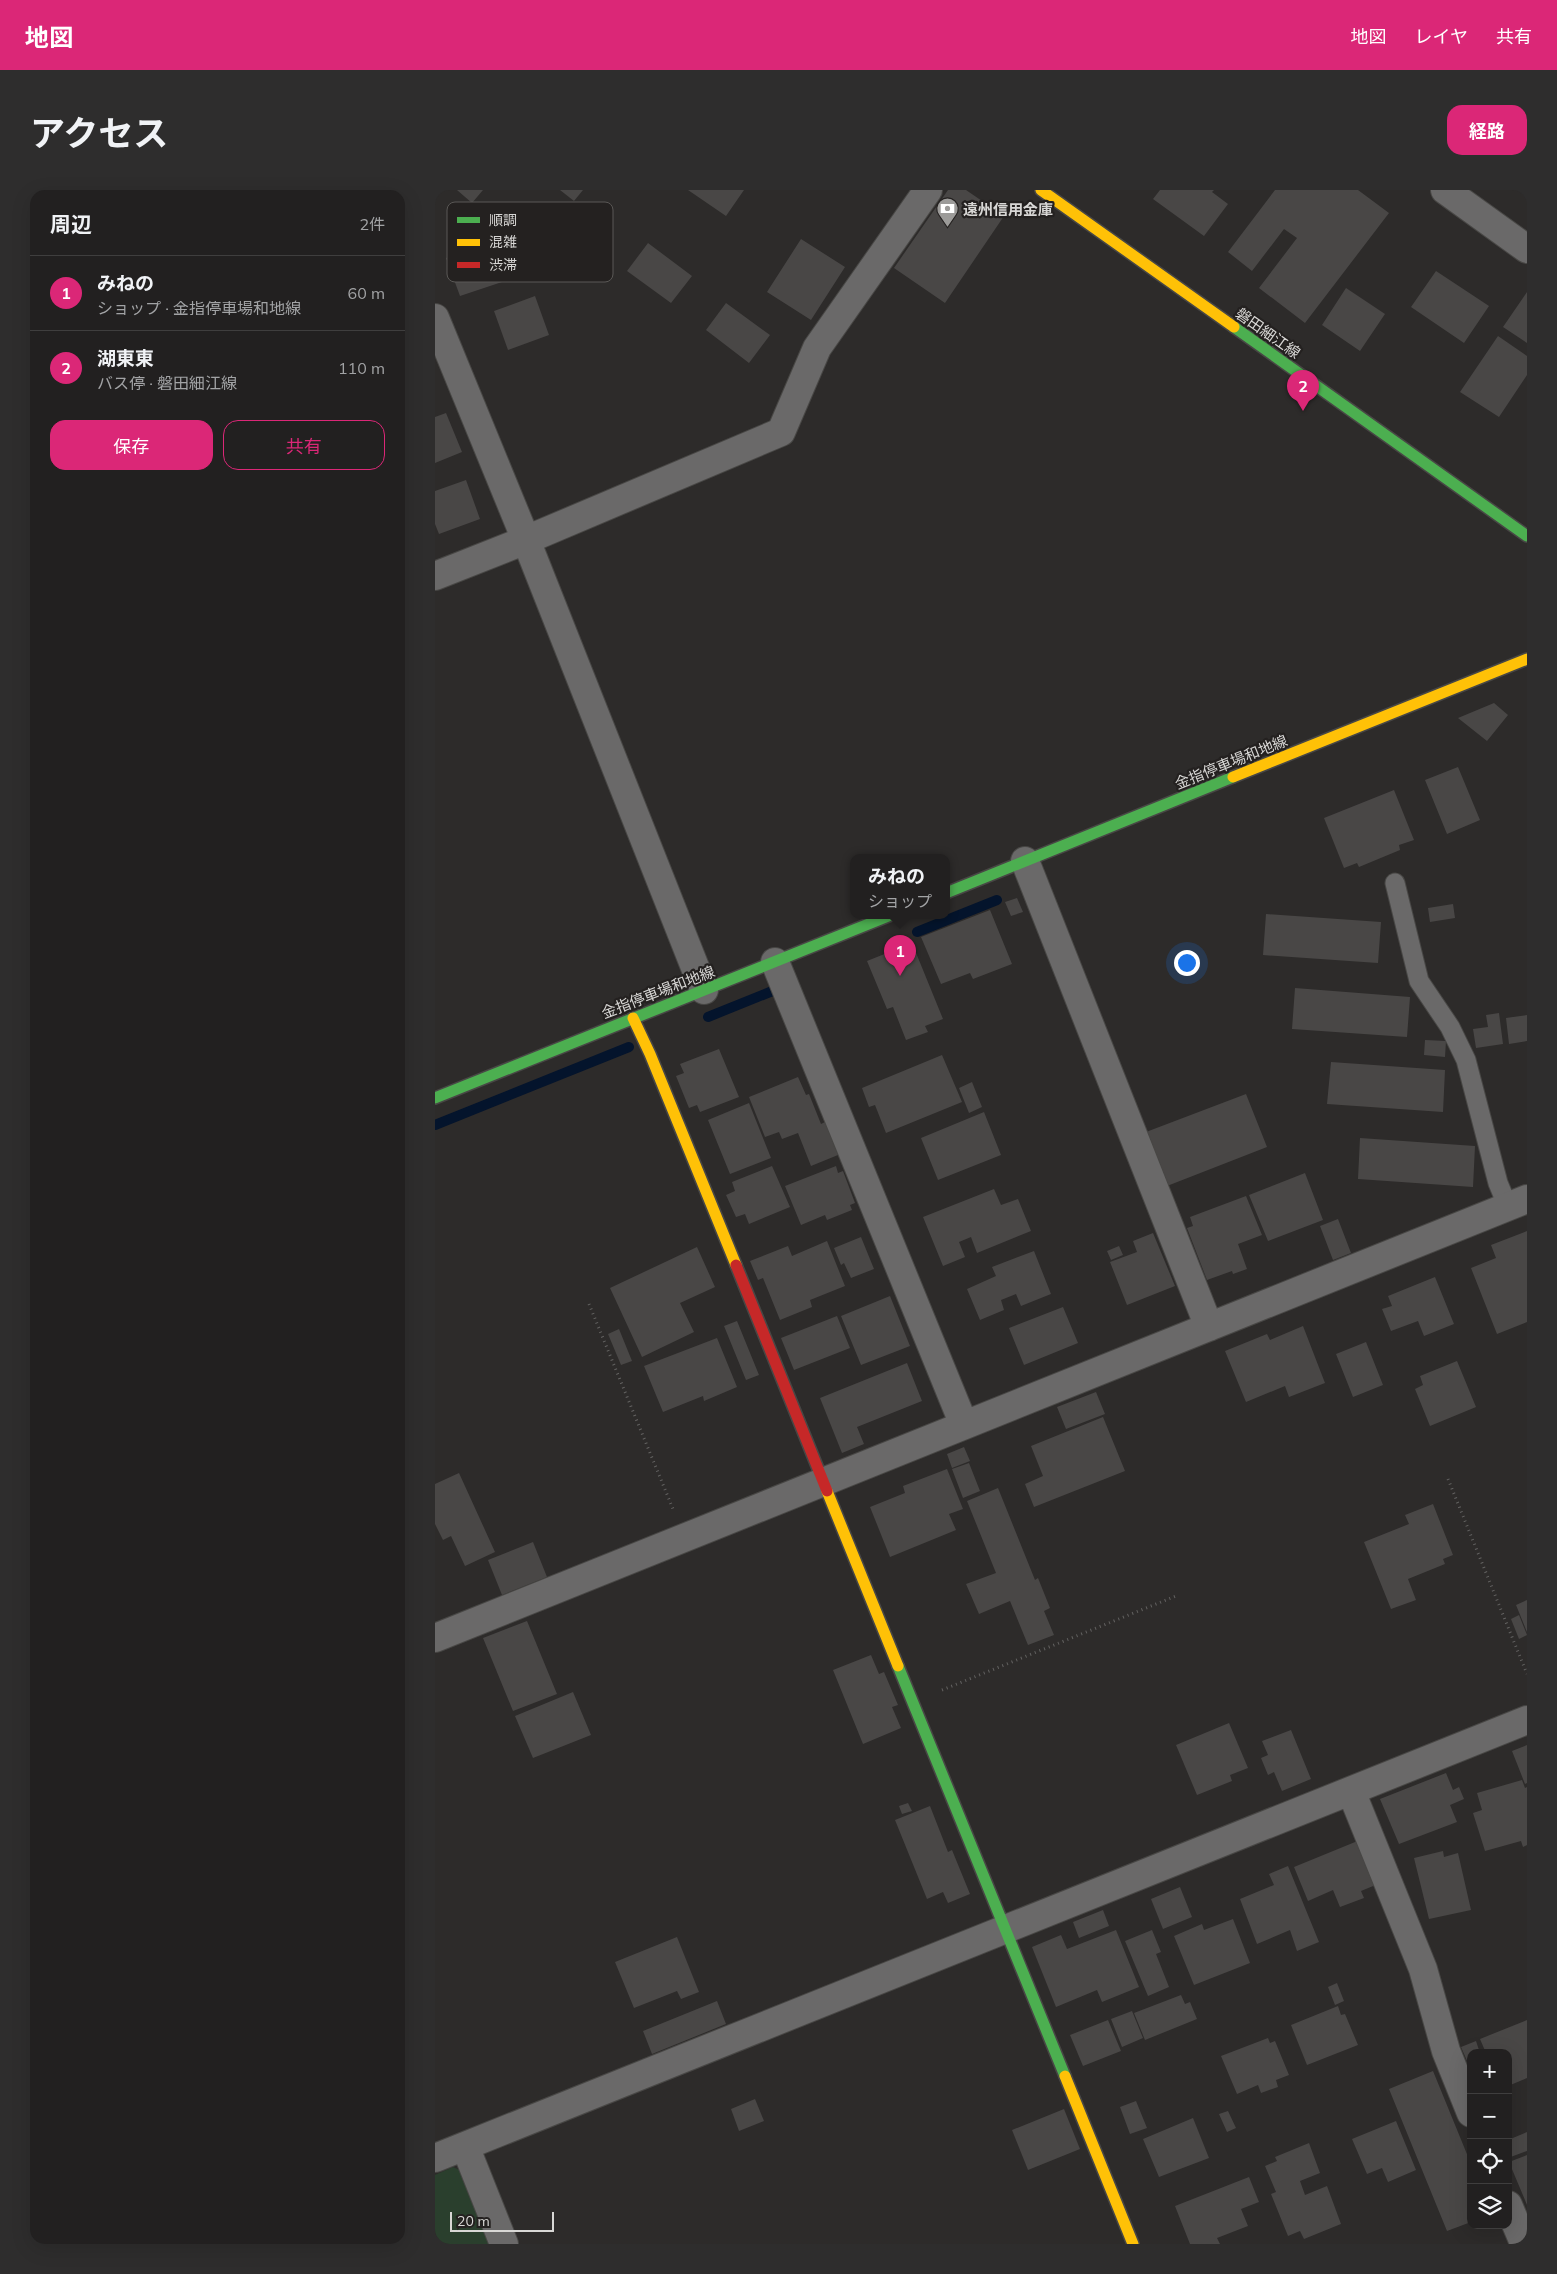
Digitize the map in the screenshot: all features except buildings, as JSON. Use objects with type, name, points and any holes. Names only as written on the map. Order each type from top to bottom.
[{"type":"main road","name":"磐田細江線","points":[[1041,190],[1527,536]]},
{"type":"main road","name":"金指停車場和地線","points":[[950,890],[1527,658]]},
{"type":"main road","name":"金指停車場和地線","points":[[435,1098],[881,919]]},
{"type":"main road","points":[[633,1018],[654,1063],[1133,2244]]},
{"type":"street","points":[[435,576],[526,540],[781,432],[817,348],[928,190]]},
{"type":"street","points":[[1445,190],[1527,249]]},
{"type":"street","points":[[435,318],[526,540],[704,990]]},
{"type":"street","points":[[1025,861],[1209,1327]]},
{"type":"street","points":[[775,962],[963,1426]]},
{"type":"street","points":[[435,1638],[1518,1203]]},
{"type":"street","points":[[435,2158],[1527,1720]]},
{"type":"street","points":[[1351,1791],[1423,1970],[1446,2051],[1467,2103]]},
{"type":"street","points":[[465,2146],[504,2244]]},
{"type":"street","points":[[1512,2215],[1524,2243]]},
{"type":"lane","points":[[1395,883],[1419,981],[1450,1027],[1466,1060],[1498,1183],[1518,1203]]},
{"type":"path","points":[[589,1304],[684,1538]]},
{"type":"path","points":[[1448,1479],[1527,1674]]},
{"type":"path","points":[[913,1701],[1176,1596]]},
{"type":"green space","points":[[453,2167],[464,2172],[492,2244],[435,2244],[435,2175]]},
{"type":"waterway","points":[[950,919],[997,900]]},
{"type":"waterway","points":[[917,932],[950,919]]},
{"type":"waterway","points":[[708,1017],[775,990]]},
{"type":"waterway","points":[[435,1125],[629,1047]]},
{"type":"traffic: fast","points":[[1234,327],[1527,536]]},
{"type":"traffic: fast","points":[[950,891],[1233,777]]},
{"type":"traffic: fast","points":[[435,1098],[881,919]]},
{"type":"traffic: fast","points":[[898,1666],[1065,2076]]},
{"type":"traffic: slow","points":[[1041,190],[1234,327]]},
{"type":"traffic: slow","points":[[1233,777],[1527,659]]},
{"type":"traffic: slow","points":[[633,1018],[650,1054],[736,1265]]},
{"type":"traffic: slow","points":[[827,1491],[898,1666]]},
{"type":"traffic: slow","points":[[1065,2076],[1133,2244]]},
{"type":"traffic: jam","points":[[736,1265],[827,1491]]},
{"type":"place","name":"遠州信用金庫","points":[[947,228]]},
{"type":"place","name":"湖東東","points":[[1303,411]]},
{"type":"place","name":"みねの","points":[[900,976]]}]
